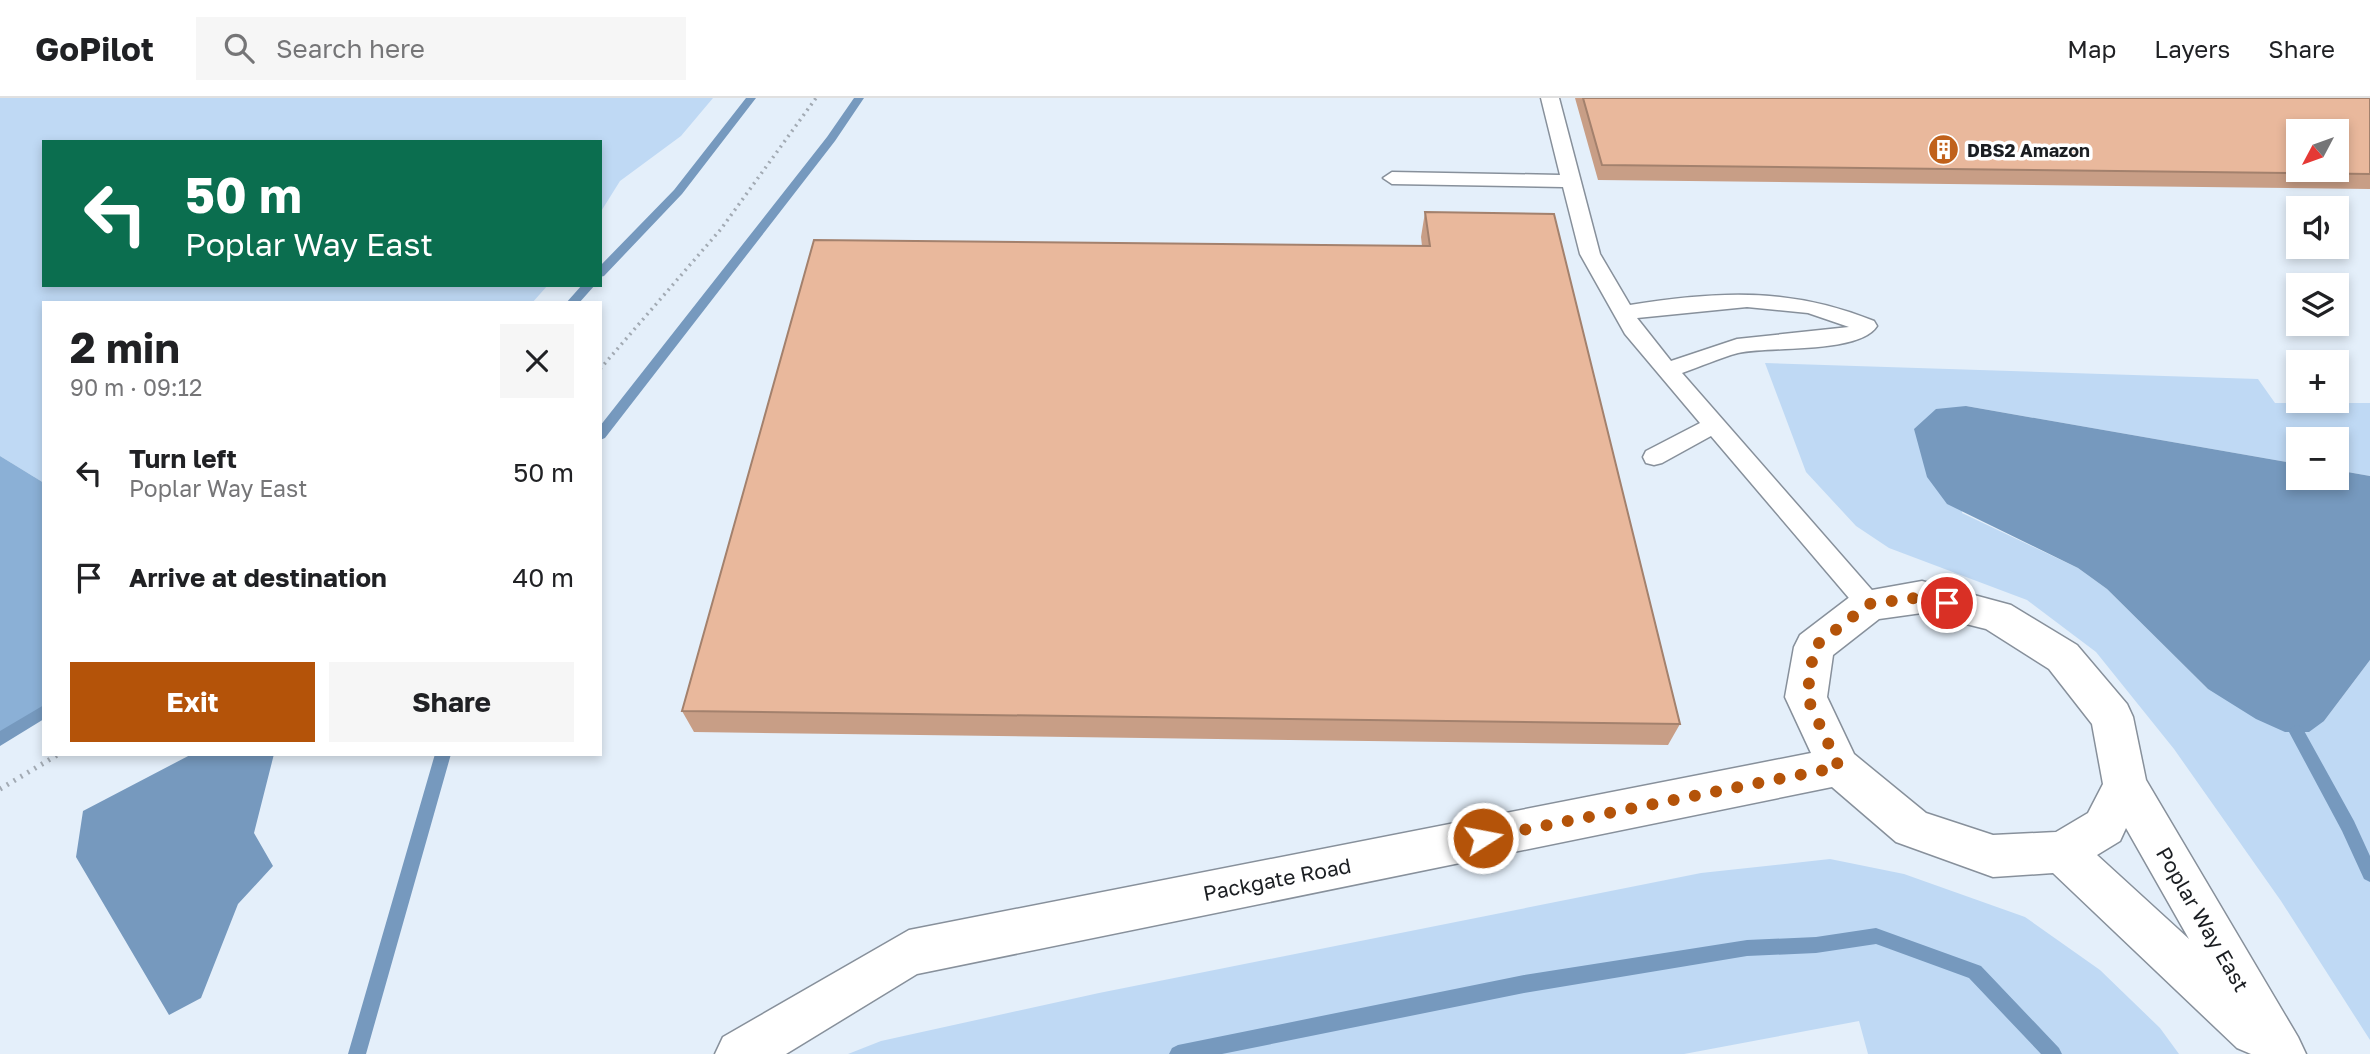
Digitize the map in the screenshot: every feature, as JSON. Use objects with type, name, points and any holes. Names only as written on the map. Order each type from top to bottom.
[{"type":"street","name":"Poplar Way East","points":[[1869,604],[1922,597],[1997,616],[2063,657],[2112,717],[2125,785],[2280,1054]]},
{"type":"street","points":[[1869,604],[1814,647],[1807,697],[1839,767],[1912,828],[1993,856],[2062,852],[2104,827],[2125,785]]},
{"type":"street","name":"Packgate Road","points":[[740,1054],[909,953],[1839,767]]},
{"type":"street","name":"Poplar Way East","points":[[2062,852],[2280,1054]]},
{"type":"lane","points":[[1550,98],[1590,254],[1636,334],[1869,604]]},
{"type":"lane","points":[[1392,178],[1571,181]]},
{"type":"lane","points":[[1624,313],[1690,302],[1745,299],[1809,304],[1867,326],[1850,335],[1737,346],[1667,370]]},
{"type":"lane","points":[[1654,457],[1714,425]]},
{"type":"path","points":[[602,367],[721,229],[816,98]]},
{"type":"path","points":[[0,789],[56,756]]},
{"type":"shaded area","points":[[0,98],[713,98],[681,136],[620,181],[602,210],[602,140],[42,140],[42,287],[546,287],[534,301],[42,301],[42,482],[0,456]]},
{"type":"shaded area","points":[[1765,363],[2258,379],[2275,403],[2286,403],[2286,413],[2349,413],[2349,403],[2370,403],[2370,476],[2349,472],[2349,427],[2286,427],[2286,462],[1966,406],[1962,513],[2078,568],[2107,589],[2208,689],[2324,721],[2370,660],[2370,1040],[2281,901],[2174,749],[2096,652],[2027,600],[1889,548],[1856,526],[1806,472]]},
{"type":"shaded area","points":[[1966,406],[2286,462],[2286,490],[2349,490],[2349,472],[2370,476],[2370,660],[2324,721],[2309,732],[2285,732],[2256,719],[2208,689],[2107,589],[2078,568],[1947,504],[1927,477],[1914,429],[1936,409]]},
{"type":"shaded area","points":[[0,456],[42,482],[42,707],[0,734]]},
{"type":"shaded area","points":[[188,756],[273,756],[254,833],[273,866],[238,904],[201,998],[169,1015],[76,857],[83,811]]},
{"type":"shaded area","points":[[1830,859],[1904,874],[2025,917],[2100,970],[2160,1028],[2179,1054],[1868,1054],[1859,1021],[1684,1054],[848,1054],[881,1041],[1099,993],[1701,873]]},
{"type":"building","name":"DBS2 Amazon","points":[[1583,98],[2370,98],[2370,174],[2349,174],[2349,119],[2286,119],[2286,173],[1602,165]]},
{"type":"building","points":[[1425,212],[1554,214],[1680,724],[682,711],[814,240],[1430,246]]},
{"type":"waterway","points":[[602,271],[678,192],[751,98]]},
{"type":"waterway","points":[[602,432],[831,139],[859,98]]},
{"type":"waterway","points":[[574,301],[587,287]]},
{"type":"waterway","points":[[0,739],[42,712]]},
{"type":"waterway","points":[[2297,732],[2348,826],[2370,874]]},
{"type":"waterway","points":[[357,1054],[442,756]]},
{"type":"waterway","points":[[1178,1054],[1524,984],[1747,948],[1816,945],[1876,936],[1975,972],[2053,1054]]},
{"type":"place","name":"DBS2 Amazon","points":[[1944,150]]},
{"type":"route","points":[[1483,838],[1839,767],[1807,697],[1814,647],[1869,604],[1922,597],[1947,603]]}]
